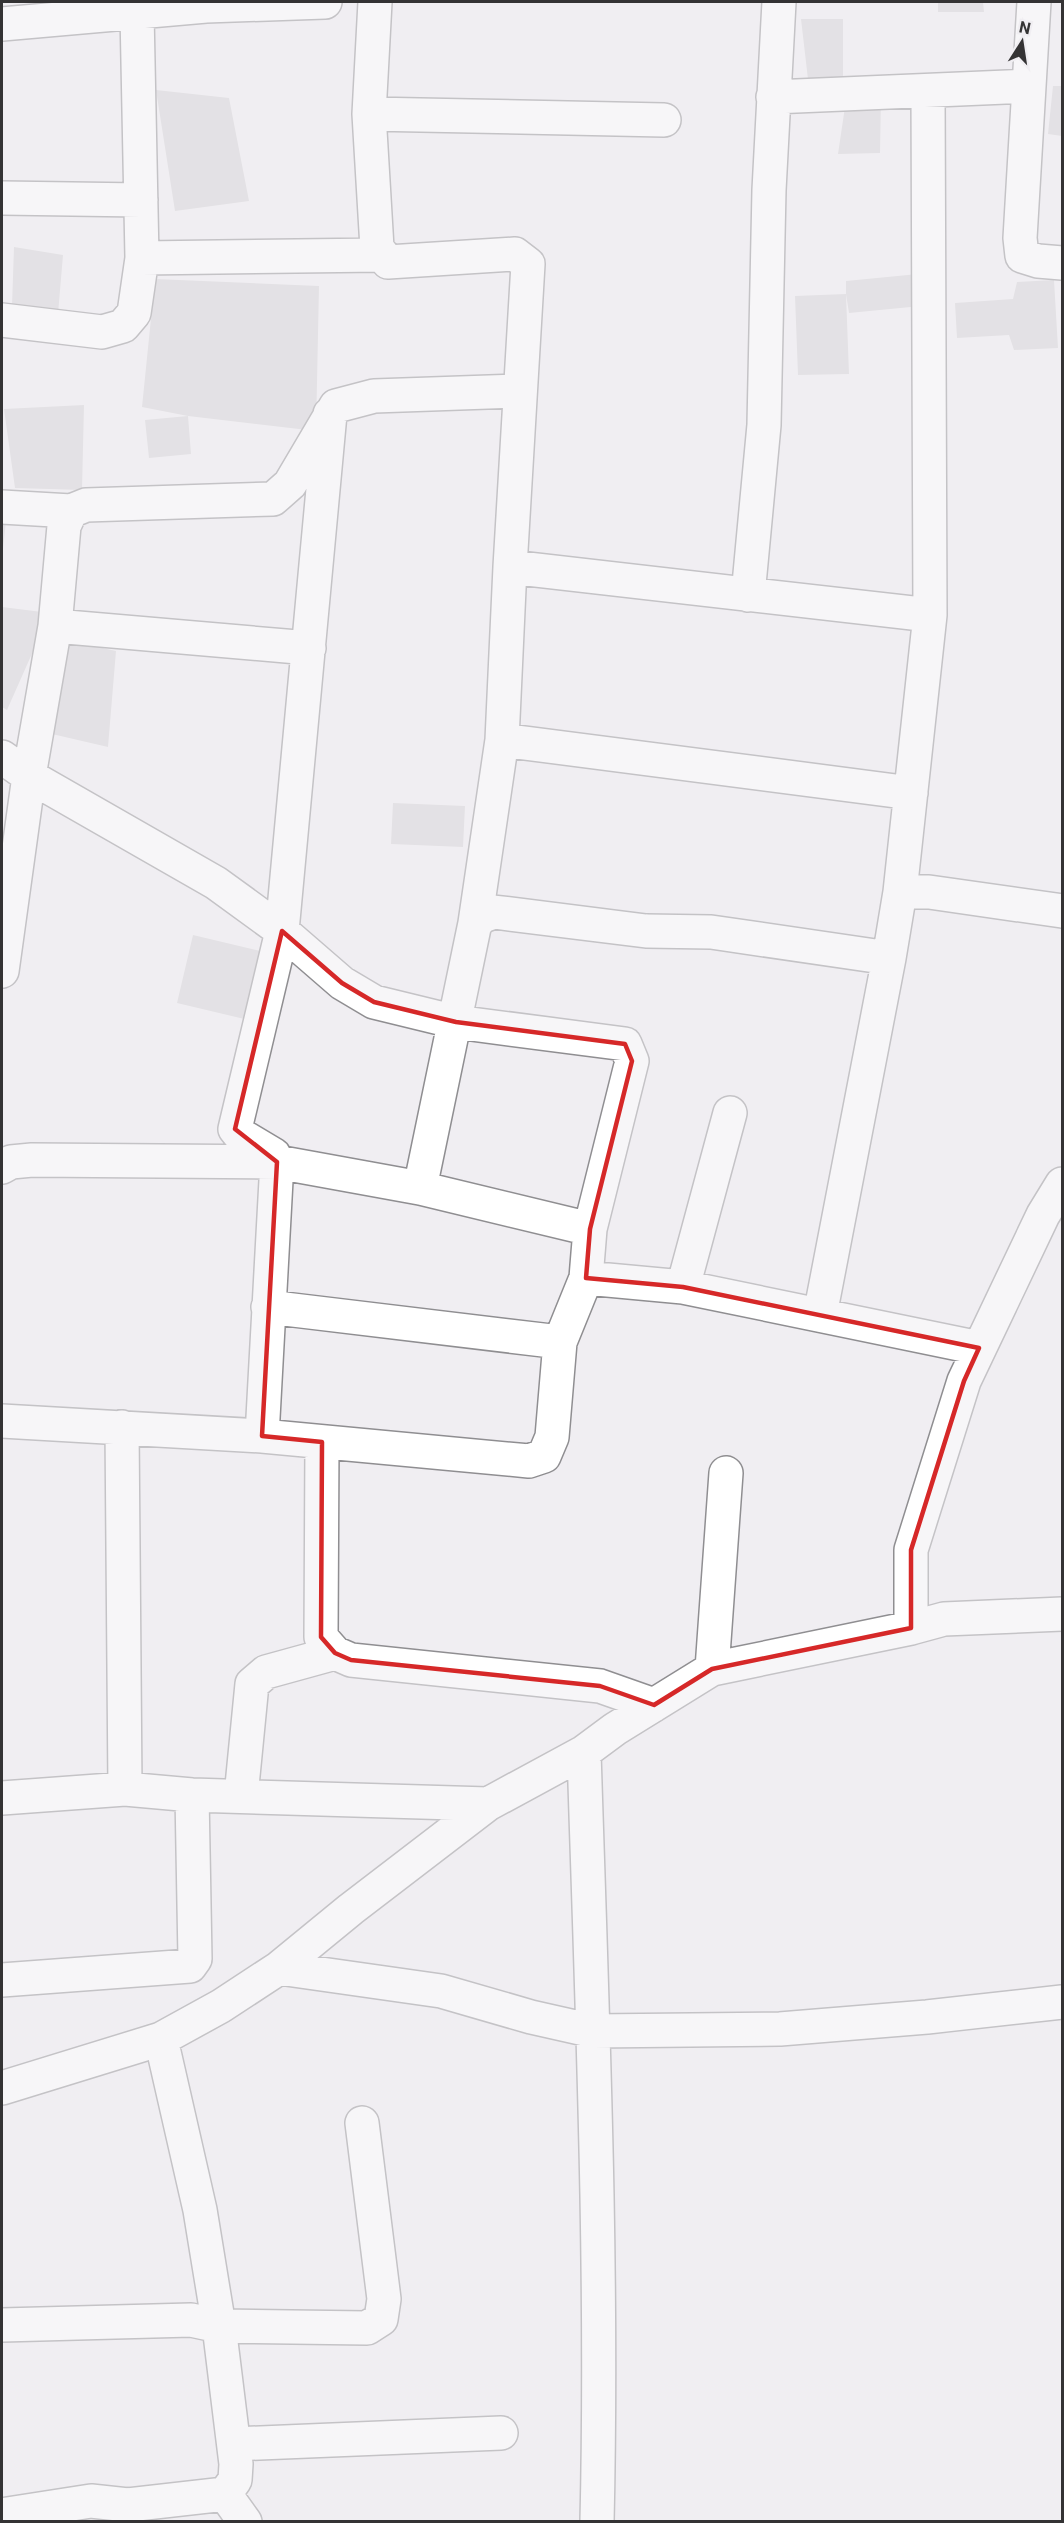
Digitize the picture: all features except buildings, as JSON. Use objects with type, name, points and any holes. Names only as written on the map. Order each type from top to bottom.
[{"type":"street","points":[[2,24],[137,13],[206,4],[325,2]]},
{"type":"street","points":[[375,2],[369,114],[377,248],[381,255],[388,262],[515,254],[528,264],[502,740],[475,923],[420,1188]]},
{"type":"street","points":[[748,595],[764,425],[769,190],[779,2]]},
{"type":"street","points":[[1034,2],[1020,238],[1022,256],[1038,261],[1062,263]]},
{"type":"street","points":[[2,320],[102,332],[123,326],[134,313],[142,258],[137,13]]},
{"type":"street","points":[[773,98],[1029,86]]},
{"type":"street","points":[[820,1315],[900,892],[930,615],[928,92]]},
{"type":"street","points":[[369,114],[664,120]]},
{"type":"street","points":[[2,198],[141,200]]},
{"type":"street","points":[[142,258],[381,255]]},
{"type":"street","points":[[2,507],[71,511],[86,505],[273,499],[290,484],[336,406],[374,396],[520,392]]},
{"type":"street","points":[[262,1436],[277,1162],[274,1155],[239,1134],[235,1129],[282,931],[330,414]]},
{"type":"street","points":[[2,971],[29,776],[56,626],[64,526],[71,511]]},
{"type":"street","points":[[510,567],[930,615]]},
{"type":"street","points":[[56,626],[309,648]]},
{"type":"street","points":[[502,740],[911,793]]},
{"type":"street","points":[[2,757],[29,776],[216,883],[282,931],[342,983],[374,1002],[456,1022],[626,1044],[632,1061],[590,1229],[586,1278],[560,1342],[552,1437],[544,1456],[530,1461],[262,1436],[122,1426],[2,1421]]},
{"type":"street","points":[[900,892],[929,892],[1062,911]]},
{"type":"street","points":[[475,923],[483,916],[494,912],[646,931],[711,932],[888,958]]},
{"type":"street","points":[[683,1287],[730,1113]]},
{"type":"street","points":[[2,1167],[11,1162],[32,1160],[277,1162],[420,1188],[590,1229]]},
{"type":"street","points":[[911,1628],[912,1550],[964,1381],[1043,1215],[1062,1184]]},
{"type":"street","points":[[586,1278],[683,1287],[979,1348]]},
{"type":"street","points":[[268,1307],[560,1342]]},
{"type":"street","points":[[122,1426],[125,1789]]},
{"type":"street","points":[[322,1442],[321,1638],[334,1653],[351,1660],[600,1686],[654,1705]]},
{"type":"street","points":[[712,1669],[726,1473]]},
{"type":"street","points":[[2,2088],[161,2039],[221,2006],[279,1968],[351,1909],[488,1804],[584,1752],[712,1669],[911,1628],[944,1619],[1062,1614]]},
{"type":"street","points":[[241,1796],[252,1684],[266,1672],[334,1653]]},
{"type":"street","points":[[584,1752],[593,2031],[599,2434],[597,2522]]},
{"type":"street","points":[[2,1798],[125,1789],[192,1795],[488,1804]]},
{"type":"street","points":[[2,1980],[190,1966],[195,1959],[192,1795]]},
{"type":"street","points":[[279,1968],[441,1991],[531,2017],[593,2031],[780,2029],[927,2017],[1062,2002]]},
{"type":"street","points":[[2,2516],[91,2501],[127,2513],[225,2494],[235,2480],[234,2444],[219,2326],[200,2210],[161,2039]]},
{"type":"street","points":[[2,2325],[191,2320],[219,2326],[367,2328],[381,2319],[384,2299],[362,2123]]},
{"type":"street","points":[[234,2444],[501,2433]]},
{"type":"street","points":[[225,2494],[245,2522]]},
{"type":"highlighted area","points":[[282,931],[342,983],[374,1002],[456,1022],[625,1044],[632,1061],[590,1229],[586,1278],[683,1287],[979,1348],[964,1381],[911,1550],[911,1628],[712,1669],[654,1705],[600,1686],[351,1660],[335,1653],[321,1637],[322,1442],[262,1436],[277,1162],[235,1129]]}]
